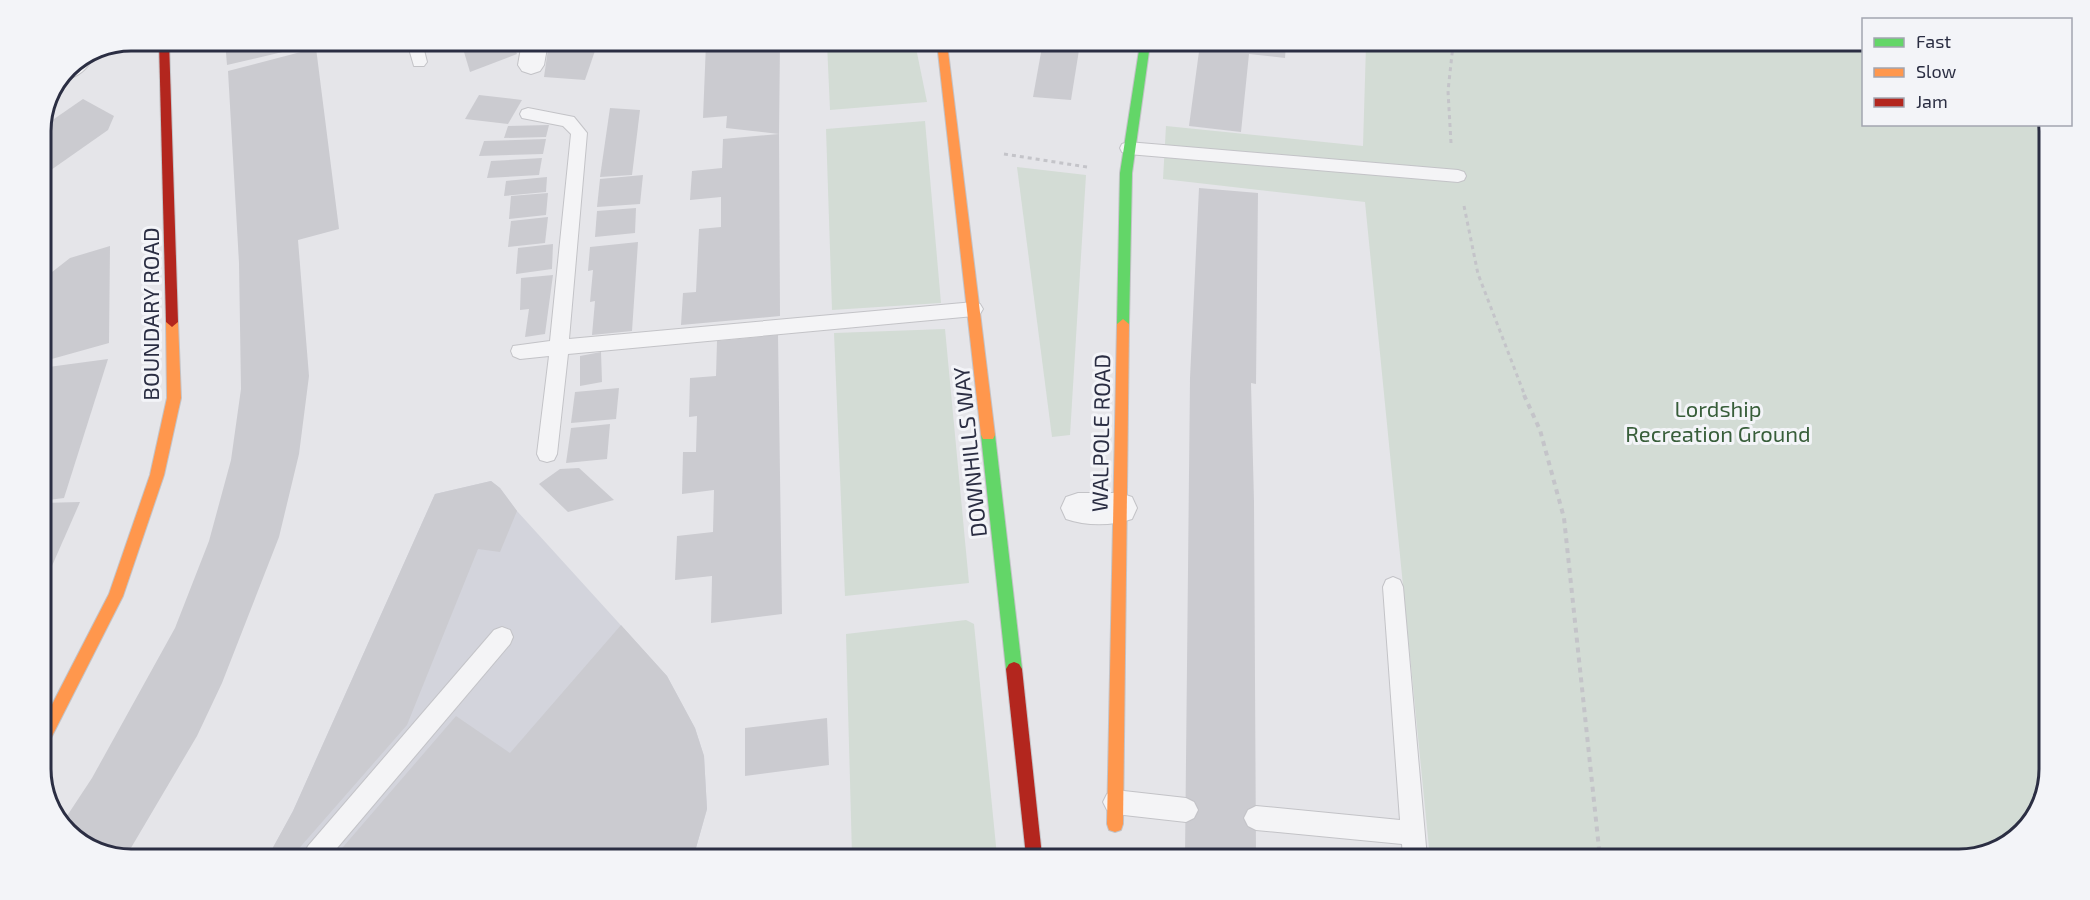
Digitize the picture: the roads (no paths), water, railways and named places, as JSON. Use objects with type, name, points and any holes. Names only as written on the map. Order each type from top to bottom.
[{"type":"street","name":"BOUNDARY ROAD","points":[[51,722],[116,596],[157,475],[174,398],[164,51]]},
{"type":"street","name":"DOWNHILLS WAY","points":[[943,51],[974,309],[1033,849]]},
{"type":"street","name":"WALPOLE ROAD","points":[[1115,813],[1126,173],[1144,51]]},
{"type":"street","points":[[1078,508],[1120,508]]},
{"type":"lane","points":[[417,51],[419,62]]},
{"type":"lane","points":[[528,114],[568,121],[579,133],[560,348],[547,454]]},
{"type":"lane","points":[[1128,148],[1458,176]]},
{"type":"lane","points":[[520,351],[974,309]]},
{"type":"lane","points":[[1393,588],[1414,849]]},
{"type":"lane","points":[[320,849],[502,637]]},
{"type":"lane","points":[[1115,813],[1186,810]]},
{"type":"lane","points":[[1256,818],[1413,833]]},
{"type":"park label","name":"Lordship Recreation Ground","points":[[1718,420]]}]
